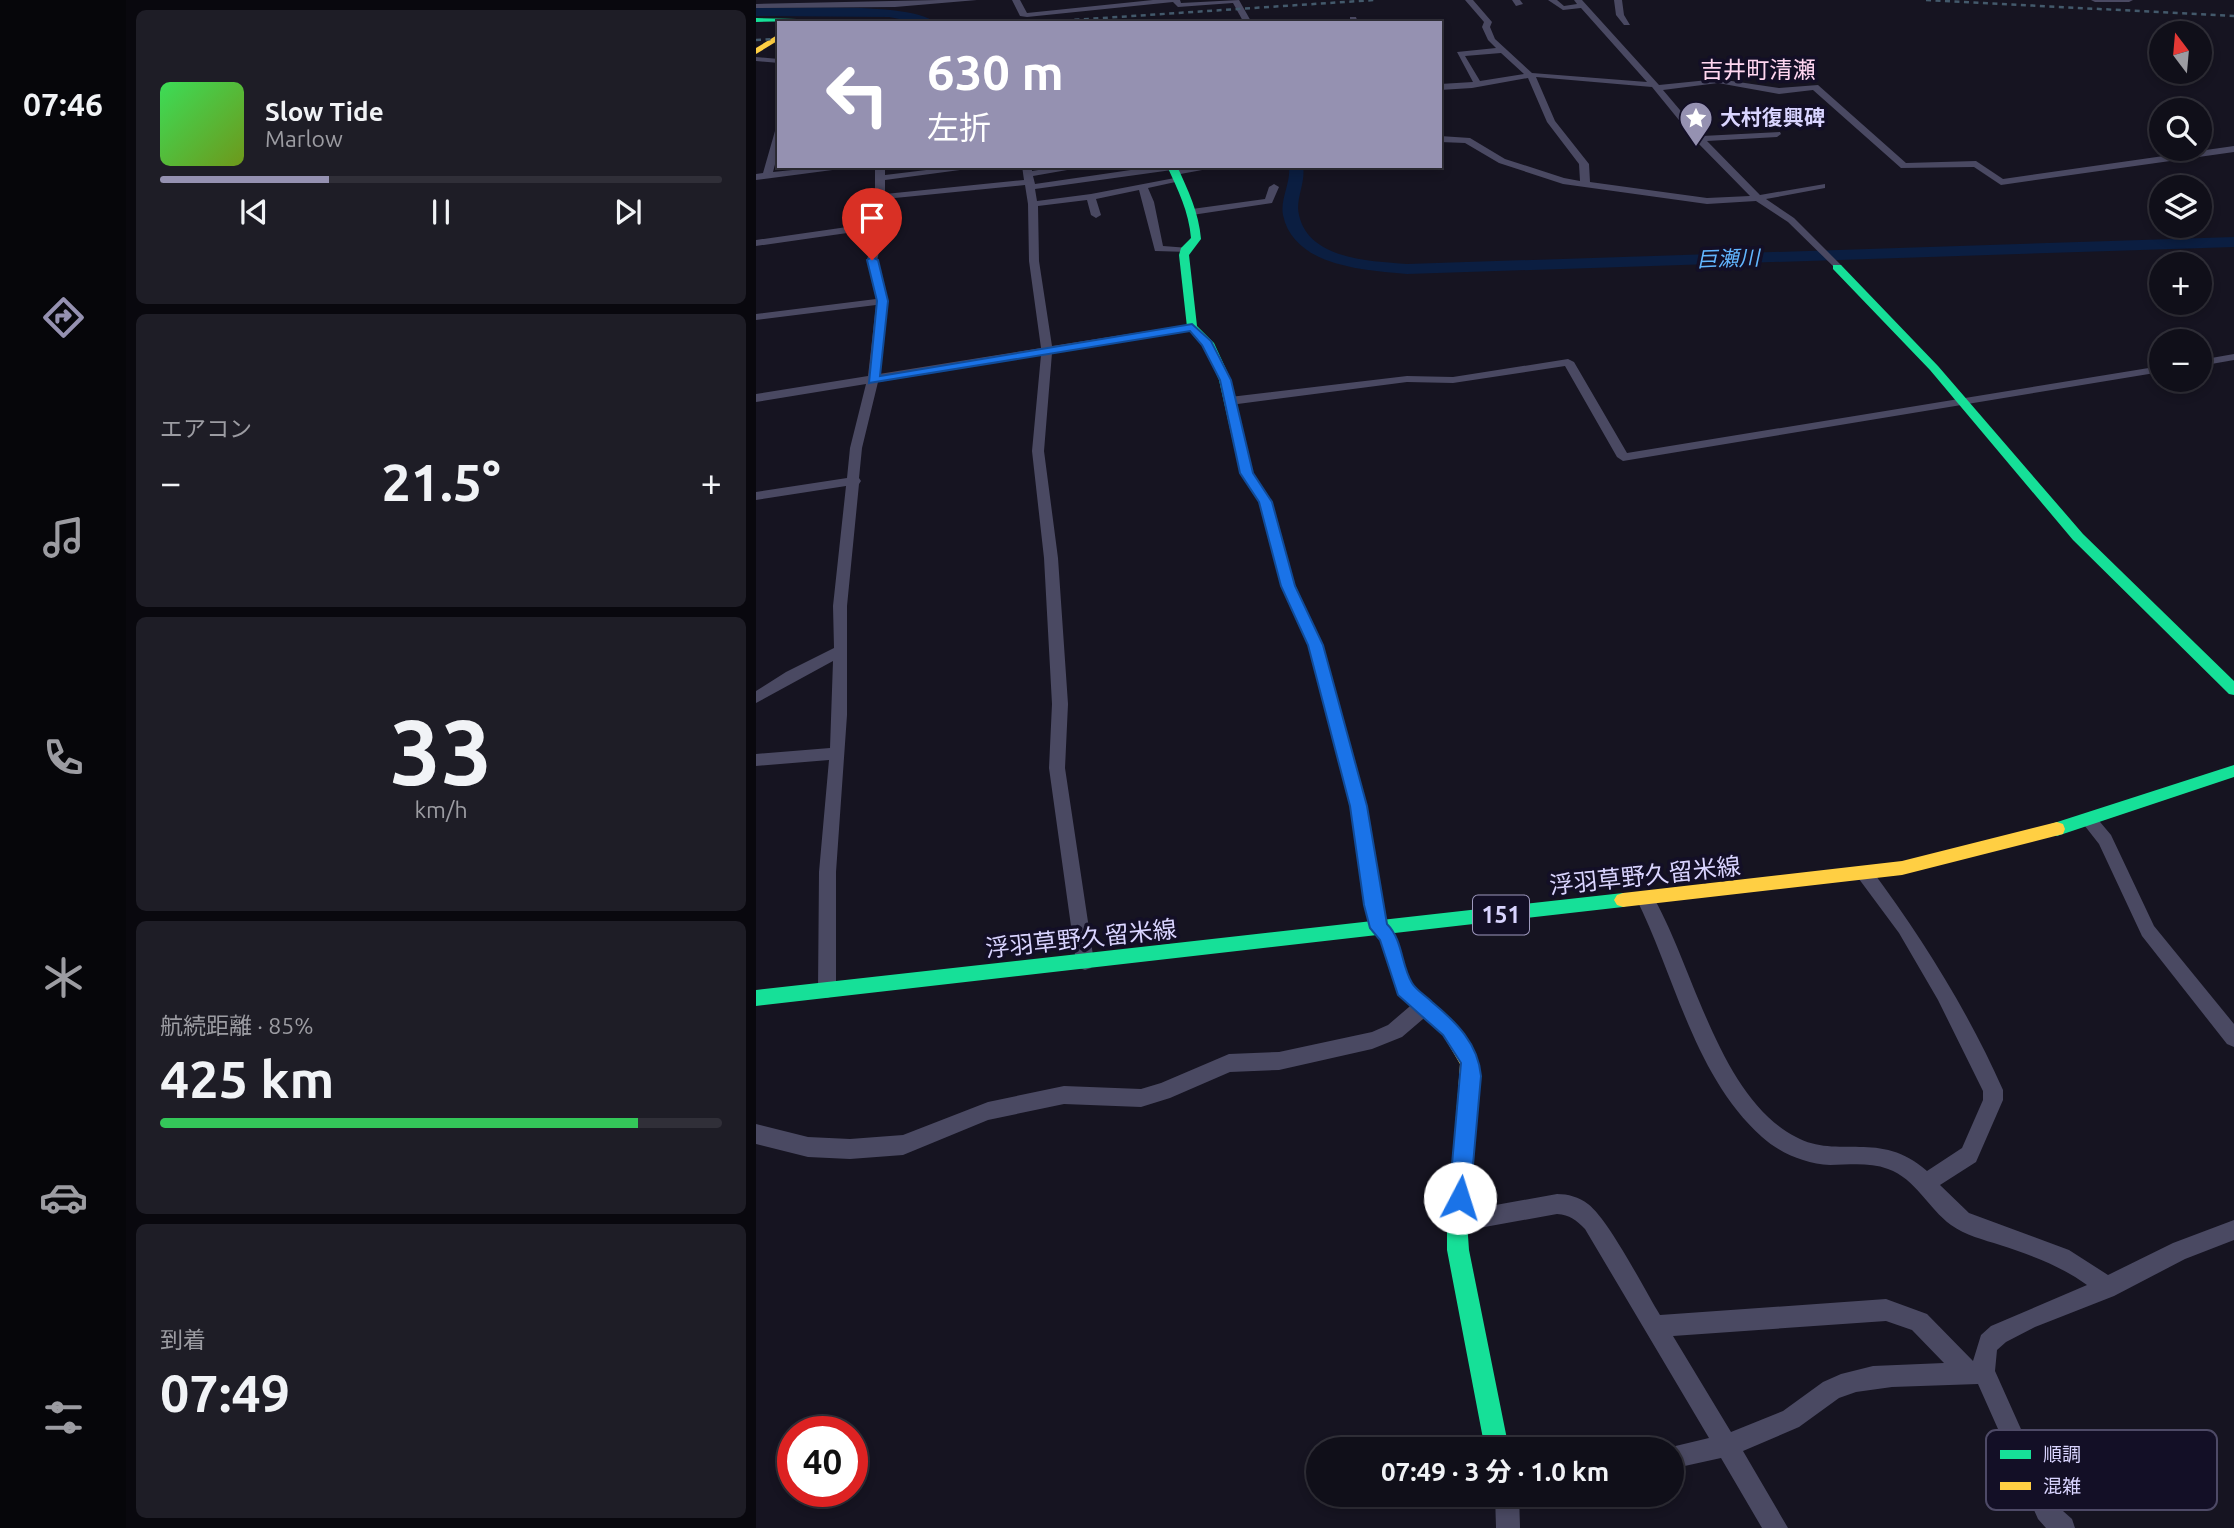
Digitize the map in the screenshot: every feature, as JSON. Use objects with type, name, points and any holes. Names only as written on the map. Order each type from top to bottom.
[{"type":"street","points":[[756,6],[895,5],[973,0]]},
{"type":"street","points":[[1016,0],[1023,15],[1086,4],[1176,0],[1178,5],[1235,0],[1247,21]]},
{"type":"street","points":[[1469,0],[1488,22],[1486,27],[1489,35],[1533,75],[1551,122],[1584,164],[1585,183]]},
{"type":"street","points":[[1552,0],[1558,7],[1563,8],[1580,3],[1699,139],[1758,198],[1791,220],[1964,402],[2087,547],[2234,690]]},
{"type":"street","points":[[1618,0],[1620,15],[1627,23]]},
{"type":"street","points":[[2095,0],[2129,0]]},
{"type":"street","points":[[756,20],[797,21],[810,4]]},
{"type":"street","points":[[756,52],[777,37]]},
{"type":"street","points":[[1478,85],[1460,54],[1504,50]]},
{"type":"street","points":[[756,59],[777,61]]},
{"type":"street","points":[[1442,87],[1478,85],[1533,75],[1590,77],[1655,86],[1718,81],[1770,90],[1815,87],[1905,166],[1976,164],[2001,182],[2234,149]]},
{"type":"street","points":[[1500,81],[1502,87],[1536,86]]},
{"type":"street","points":[[1699,139],[1777,134]]},
{"type":"street","points":[[777,136],[761,176],[818,168]]},
{"type":"street","points":[[1442,139],[1461,138],[1520,168],[1563,181],[1707,201],[1758,198],[1822,186]]},
{"type":"street","points":[[827,990],[825,933],[832,783],[837,753],[840,606],[858,438],[873,380],[882,301],[872,260],[880,225],[880,168]]},
{"type":"street","points":[[880,178],[968,168]]},
{"type":"street","points":[[881,198],[1076,168]]},
{"type":"street","points":[[1029,177],[1202,168]]},
{"type":"street","points":[[1032,204],[1091,197],[1142,186],[1174,171]]},
{"type":"street","points":[[1174,171],[1192,212],[1195,239],[1185,250],[1192,327],[1208,343],[1215,356],[1230,401],[1246,473],[1265,502],[1288,586],[1311,632],[1322,667],[1358,806],[1379,928],[1387,936],[1405,989],[1450,1029],[1470,1063],[1457,1222],[1462,1274],[1495,1437]]},
{"type":"street","points":[[1029,177],[1034,261],[1047,351],[1038,451],[1051,558],[1060,704],[1057,768],[1086,962]]},
{"type":"street","points":[[1142,186],[1149,202],[1159,248],[1185,250]]},
{"type":"street","points":[[1192,212],[1269,201],[1274,187]]},
{"type":"street","points":[[1091,197],[1096,215]]},
{"type":"street","points":[[756,243],[880,225]]},
{"type":"street","points":[[756,317],[882,301]]},
{"type":"street","points":[[756,398],[1192,327]]},
{"type":"street","points":[[2212,361],[2234,357]]},
{"type":"street","points":[[1230,401],[1407,379],[1453,380],[1568,362],[1623,457],[1799,425],[1964,402],[2149,371]]},
{"type":"street","points":[[756,496],[855,481]]},
{"type":"street","points":[[756,698],[791,676],[841,651]]},
{"type":"street","points":[[756,760],[837,753]]},
{"type":"street","name":"浮羽草野久留米線","points":[[756,998],[1865,874],[1971,854],[2089,821],[2234,771]]},
{"type":"street","points":[[2089,821],[2105,840],[2148,931],[2234,1036]]},
{"type":"street","points":[[1865,874],[1911,939],[1944,994],[1993,1090],[1993,1100],[1969,1155],[1926,1183]]},
{"type":"street","points":[[1645,898],[1707,1043],[1750,1109],[1770,1131],[1805,1153],[1858,1153],[1889,1160],[1907,1168],[1926,1183],[1954,1214],[1968,1224],[2009,1236],[2085,1269],[2106,1288]]},
{"type":"street","points":[[756,1134],[808,1147],[850,1149],[904,1145],[988,1111],[1064,1095],[1141,1098],[1163,1092],[1229,1063],[1279,1062],[1372,1040],[1395,1031],[1423,1007]]},
{"type":"street","points":[[1457,1222],[1557,1204],[1570,1204],[1580,1209],[1592,1222],[1776,1528]]},
{"type":"street","points":[[1977,1373],[1990,1341],[2006,1330],[2106,1288],[2180,1250],[2234,1230]]},
{"type":"street","points":[[1655,1326],[1886,1310],[1902,1313],[1919,1322],[1977,1373],[2006,1430]]},
{"type":"street","points":[[1684,1454],[1728,1446],[1759,1434],[1808,1410],[1827,1392],[1842,1385],[1871,1379],[1977,1373]]},
{"type":"street","points":[[1507,1507],[1508,1528]]},
{"type":"street","points":[[2046,1510],[2063,1528]]},
{"type":"waterway","name":"巨瀬川","points":[[756,12],[889,13],[913,16],[926,21]]},
{"type":"waterway","name":"巨瀬川","points":[[1296,168],[1291,215],[1297,231],[1308,243],[1322,252],[1356,263],[1407,269],[2234,242]]},
{"type":"railway","points":[[1057,21],[1374,0]]},
{"type":"railway","points":[[1926,0],[2234,16]]},
{"type":"railway","points":[[756,40],[777,39]]},
{"type":"traffic: fast","points":[[756,20],[797,21]]},
{"type":"traffic: fast","points":[[1173,168],[1188,202],[1195,229],[1196,239],[1185,250],[1184,255],[1192,327],[1208,343],[1225,380],[1246,473],[1265,502],[1288,585],[1315,645],[1323,673]]},
{"type":"traffic: fast","points":[[1837,267],[1934,368],[2078,537],[2234,690]]},
{"type":"traffic: fast","points":[[2057,829],[2234,771]]},
{"type":"traffic: fast","points":[[756,998],[1623,900]]},
{"type":"traffic: fast","points":[[1468,1092],[1457,1222],[1458,1250],[1495,1437]]},
{"type":"traffic: slow","points":[[756,52],[777,37]]},
{"type":"traffic: slow","points":[[1323,673],[1358,806],[1379,928],[1387,936],[1405,989],[1450,1029],[1470,1063],[1468,1092]]},
{"type":"traffic: slow","points":[[1623,900],[1902,868],[2057,829]]},
{"type":"place","name":"大村復興碑","points":[[1696,148]]},
{"type":"district","name":"吉井町清瀬","points":[[1758,70]]},
{"type":"route","points":[[872,260],[882,301],[873,380],[1192,327],[1208,343],[1226,380],[1246,473],[1265,502],[1288,586],[1315,645],[1358,806],[1379,928],[1387,936],[1405,989],[1413,999],[1450,1029],[1470,1063],[1460,1198]]}]
